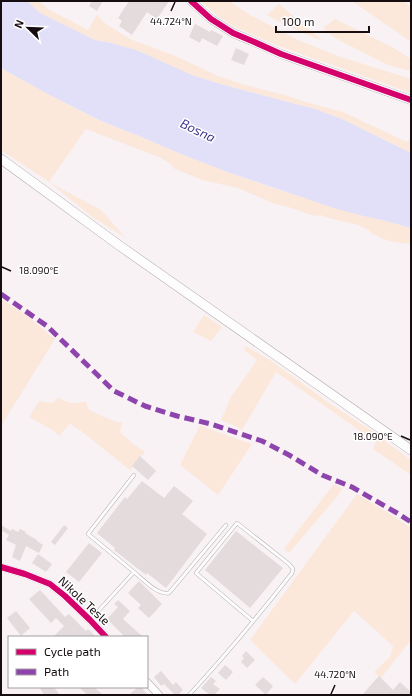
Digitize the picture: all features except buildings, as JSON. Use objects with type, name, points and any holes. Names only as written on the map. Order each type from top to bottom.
[{"type":"main road","points":[[191,1],[211,19],[233,33],[280,54],[411,100]]},
{"type":"main road","points":[[1,159],[120,246],[411,450]]},
{"type":"street","name":"Nikole Tesle","points":[[1,568],[25,574],[50,584],[65,596],[105,636]]},
{"type":"street","points":[[148,683],[159,695]]},
{"type":"lane","points":[[134,475],[88,534],[158,592],[164,594],[169,593],[226,525]]},
{"type":"lane","points":[[189,695],[254,621],[292,573],[293,569],[289,564],[237,522],[196,573],[254,621]]},
{"type":"lane","points":[[90,620],[134,572]]},
{"type":"shaded area","points":[[27,1],[39,1],[48,9],[88,30],[97,15],[106,24],[130,39],[173,55],[218,76],[343,112],[407,142],[411,136],[411,153],[342,119],[315,109],[220,84],[192,75],[111,43],[95,40],[40,13]]},
{"type":"shaded area","points":[[200,1],[229,1],[250,15],[298,40],[338,56],[411,79],[411,93],[276,45],[235,27],[219,17]]},
{"type":"shaded area","points":[[352,1],[404,1],[411,7],[411,42]]},
{"type":"shaded area","points":[[278,4],[323,41],[300,32],[267,15]]},
{"type":"shaded area","points":[[335,19],[394,48],[411,59],[411,71],[388,65],[335,38],[323,28]]},
{"type":"shaded area","points":[[1,68],[99,120],[181,154],[264,185],[363,216],[411,228],[411,244],[383,239],[358,225],[320,215],[314,216],[275,204],[238,188],[202,180],[173,168],[172,165],[161,158],[86,129],[49,182],[1,150]]},
{"type":"shaded area","points":[[49,182],[101,210],[126,238],[91,216]]},
{"type":"shaded area","points":[[1,299],[26,315],[55,339],[1,426]]},
{"type":"shaded area","points":[[204,315],[222,327],[211,341],[193,332]]},
{"type":"shaded area","points":[[246,346],[273,362],[411,460],[411,475],[373,449],[376,442],[276,372],[242,430],[221,420],[231,397],[257,360],[244,350]]},
{"type":"shaded area","points":[[58,398],[71,403],[86,402],[89,410],[116,422],[122,422],[120,432],[133,444],[145,452],[130,470],[80,430],[70,424],[59,436],[54,431],[29,417],[39,401],[52,403]]},
{"type":"shaded area","points":[[200,425],[252,444],[218,495],[180,465]]},
{"type":"shaded area","points":[[334,484],[342,488],[340,493],[289,553],[284,549]]},
{"type":"shaded area","points":[[357,494],[411,528],[411,640],[381,678],[374,672],[390,657],[393,646],[354,611],[295,684],[250,640]]},
{"type":"water","name":"Bosna","points":[[1,1],[27,1],[40,13],[95,40],[136,50],[192,75],[220,84],[315,109],[342,119],[411,153],[411,228],[334,208],[230,173],[99,120],[46,93],[1,68]]},
{"type":"marked path","points":[[1,294],[47,326],[114,391],[145,406],[177,416],[211,424],[262,441],[322,475],[352,487],[411,522]]},
{"type":"cycle path","points":[[191,1],[211,19],[233,33],[281,54],[411,100]]},
{"type":"cycle path","points":[[1,567],[25,574],[50,584],[65,596],[105,636]]}]
